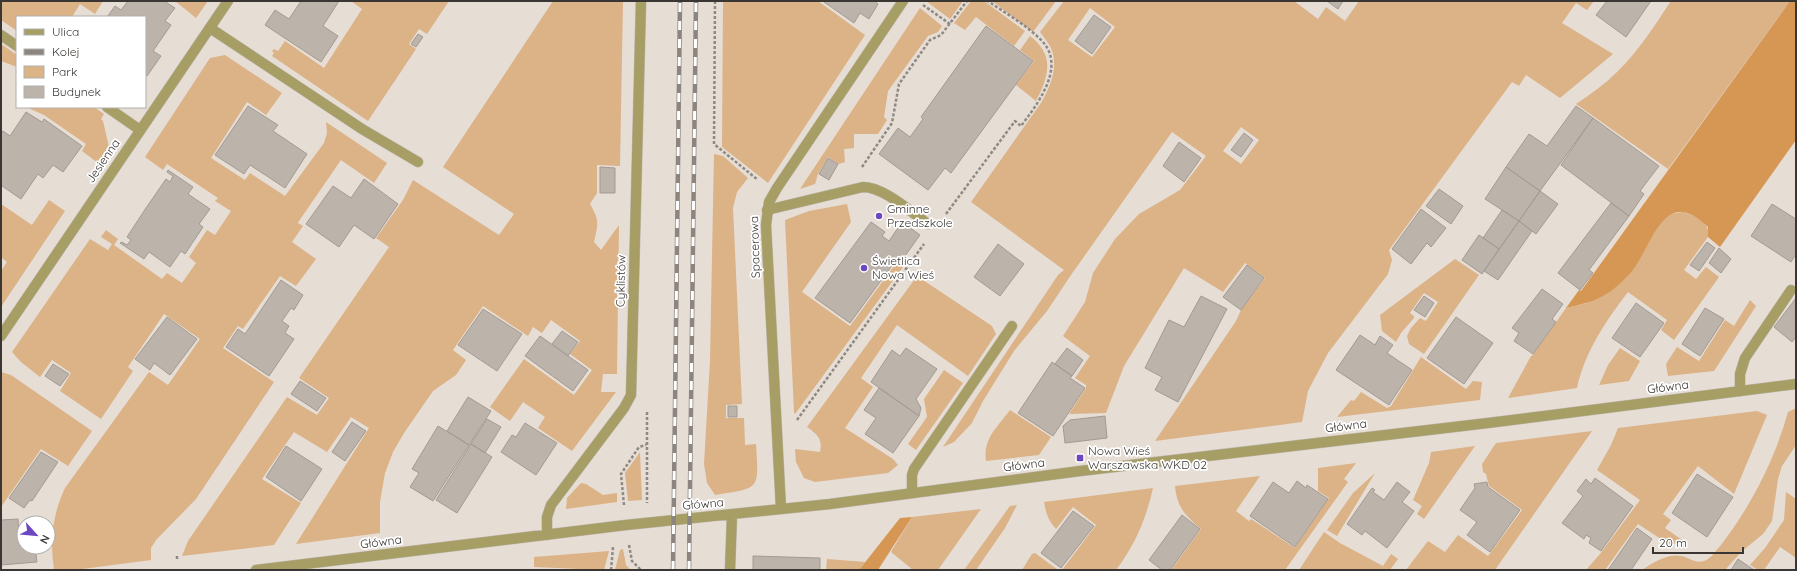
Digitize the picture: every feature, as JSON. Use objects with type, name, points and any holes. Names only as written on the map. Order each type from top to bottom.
[{"type":"street","name":"Jesienna","points":[[1,336],[228,1]]},
{"type":"street","name":"Cyklistów","points":[[548,535],[547,517],[551,505],[624,408],[631,395],[641,1]]},
{"type":"street","name":"Spacerowa","points":[[781,509],[766,225],[767,210],[774,192],[903,1]]},
{"type":"street","points":[[210,28],[362,128],[418,162]]},
{"type":"street","points":[[1,35],[16,45]]},
{"type":"street","points":[[108,108],[140,130]]},
{"type":"street","points":[[767,210],[863,187],[877,189],[928,224]]},
{"type":"street","points":[[1740,391],[1740,374],[1745,358],[1791,290]]},
{"type":"street","points":[[912,493],[912,475],[914,469],[1012,326]]},
{"type":"street","name":"Główna","points":[[256,570],[626,525],[732,515],[1796,384]]},
{"type":"street","points":[[730,570],[732,515]]},
{"type":"path","points":[[715,1],[714,144],[774,192]]},
{"type":"path","points":[[863,187],[858,173],[892,123],[899,84],[930,40],[941,35],[967,1]]},
{"type":"path","points":[[920,2],[950,24]]},
{"type":"path","points":[[646,408],[647,504]]},
{"type":"path","points":[[623,500],[621,474],[639,447],[646,446]]},
{"type":"path","points":[[629,544],[632,561],[641,570]]},
{"type":"path","points":[[611,570],[613,545]]},
{"type":"green space","points":[[1,1],[103,1],[95,14],[80,4],[73,16],[16,16],[16,30],[1,20]]},
{"type":"green space","points":[[175,1],[208,1],[196,18]]},
{"type":"green space","points":[[351,1],[449,1],[427,34],[419,29],[409,44],[416,49],[368,121],[272,56],[274,53],[272,51],[274,49],[278,51],[285,41],[324,68],[362,9]]},
{"type":"green space","points":[[553,1],[623,1],[620,166],[597,165],[597,193],[590,204],[597,219],[594,242],[601,250],[619,225],[617,374],[603,374],[601,392],[616,392],[572,451],[538,428],[545,417],[523,402],[510,421],[490,407],[524,359],[574,395],[592,370],[570,354],[580,341],[551,320],[542,333],[533,327],[528,336],[483,306],[453,350],[466,360],[456,375],[433,391],[404,433],[393,452],[385,473],[380,502],[380,533],[296,544],[369,428],[351,417],[327,452],[294,432],[262,479],[301,503],[274,545],[182,556],[188,541],[287,397],[317,415],[329,398],[299,378],[389,247],[376,238],[403,200],[413,180],[499,235],[514,214],[443,167]]},
{"type":"green space","points":[[723,1],[818,1],[865,35],[768,183],[722,147]]},
{"type":"green space","points":[[926,1],[963,1],[950,19]]},
{"type":"green space","points":[[971,1],[984,1],[1025,31],[1014,46],[976,17],[965,30],[954,23]]},
{"type":"green space","points":[[992,1],[1056,1],[1033,32]]},
{"type":"green space","points":[[1064,1],[1294,1],[1318,19],[1326,7],[1345,21],[1359,1],[1594,1],[1587,10],[1576,3],[1562,23],[1613,54],[1560,98],[1526,75],[1519,86],[1512,82],[1389,250],[1392,260],[1388,274],[1328,353],[1308,391],[1302,422],[1155,441],[1236,321],[1241,310],[1265,278],[1245,263],[1223,292],[1184,268],[1124,366],[1106,413],[1069,414],[1086,388],[1086,385],[1075,378],[1090,356],[1063,336],[1085,302],[1093,273],[1115,239],[1139,214],[1180,190],[1206,156],[1172,132],[1047,311],[1014,351],[983,401],[972,423],[954,442],[943,447],[1058,275],[1064,270],[971,202],[1041,103],[1050,84],[1054,70],[1053,55],[1051,48],[1040,32]],"holes":[[[1090,8],[1115,27],[1092,57],[1068,40]],[[1241,127],[1259,140],[1241,164],[1223,151]]]},
{"type":"green space","points":[[1671,1],[1790,1],[1668,169],[1576,104],[1603,85],[1625,64],[1646,38]]},
{"type":"green space","points":[[920,8],[942,26],[938,32],[928,36],[888,91],[884,117],[887,120],[878,134],[854,134],[854,148],[844,149],[845,162],[839,164],[828,157],[818,174],[815,184],[800,189]]},
{"type":"green space","points":[[1030,36],[1038,43],[1043,51],[1047,66],[1044,83],[1036,101],[1016,85],[1034,61],[1020,50]]},
{"type":"green space","points":[[1,44],[16,54],[16,67],[1,61]]},
{"type":"green space","points":[[225,55],[282,93],[266,115],[247,102],[211,158],[245,180],[250,173],[285,196],[324,143],[327,133],[326,122],[387,163],[374,183],[341,160],[299,221],[298,223],[303,226],[292,242],[316,259],[296,286],[280,276],[243,329],[238,326],[223,348],[274,382],[196,499],[156,540],[151,548],[151,560],[75,570],[54,570],[53,555],[56,555],[56,515],[65,488],[149,372],[168,385],[200,339],[164,314],[128,367],[133,371],[101,419],[60,391],[71,373],[52,360],[40,377],[21,362],[12,352],[90,239],[108,250],[112,244],[101,237],[106,230],[118,239],[114,245],[162,279],[167,273],[182,283],[196,263],[189,257],[207,230],[215,235],[231,211],[215,201],[218,198],[167,164],[163,170],[145,157],[210,58]]},
{"type":"green space","points":[[28,108],[95,108],[104,114],[101,119],[103,121],[109,147],[98,163],[82,151],[86,144],[44,115]]},
{"type":"green space","points":[[714,154],[723,156],[748,178],[737,192],[733,208],[742,404],[726,405],[726,418],[744,418],[745,445],[756,444],[757,471],[754,484],[749,488],[741,491],[715,495],[707,483],[704,464],[710,361]]},
{"type":"green space","points":[[49,200],[65,211],[1,307],[1,271],[7,262],[1,257],[1,204],[32,225]]},
{"type":"green space","points":[[847,204],[851,222],[802,292],[850,326],[896,263],[903,267],[795,414],[785,220],[809,211]]},
{"type":"green space","points":[[1683,212],[1702,220],[1707,227],[1708,232],[1708,237],[1684,270],[1696,279],[1706,267],[1719,277],[1674,340],[1661,330],[1667,320],[1628,292],[1611,315],[1597,338],[1585,362],[1577,388],[1508,398],[1531,356],[1566,308],[1587,303],[1634,268],[1662,220],[1671,214]]},
{"type":"green space","points":[[1455,259],[1479,275],[1424,354],[1409,344],[1407,336],[1411,328],[1420,318],[1426,321],[1438,302],[1424,293],[1410,313],[1414,316],[1414,318],[1401,333],[1396,342],[1382,331],[1380,315]]},
{"type":"green space","points":[[917,276],[992,326],[996,334],[968,376],[897,325],[861,378],[873,387],[845,428],[893,459],[898,465],[888,473],[815,482],[804,478],[796,462],[795,449],[820,452],[821,447],[818,437],[807,427]]},
{"type":"green space","points":[[1750,300],[1756,306],[1714,371],[1668,376],[1666,364],[1677,347],[1699,361],[1725,320],[1734,326]]},
{"type":"green space","points":[[1620,348],[1640,361],[1629,381],[1599,385],[1608,365]]},
{"type":"green space","points":[[1421,357],[1466,389],[1473,381],[1482,382],[1480,400],[1337,417],[1351,400],[1354,401],[1361,392],[1387,408],[1391,406]]},
{"type":"green space","points":[[944,370],[963,383],[916,450],[908,444],[927,417],[924,399]]},
{"type":"green space","points":[[1,372],[11,375],[92,431],[68,466],[41,449],[1,507]]},
{"type":"green space","points":[[1796,408],[1796,445],[1782,466],[1778,479],[1772,521],[1763,534],[1741,552],[1725,570],[1642,570],[1666,557],[1676,555],[1701,562],[1707,560],[1711,556],[1732,530],[1752,498],[1769,464],[1783,430],[1788,412]]},
{"type":"green space","points":[[1010,410],[1051,437],[1039,455],[986,461],[989,440]]},
{"type":"green space","points":[[1757,411],[1767,415],[1734,494],[1698,466],[1663,514],[1671,520],[1665,528],[1682,540],[1672,545],[1638,524],[1605,570],[1586,570],[1600,554],[1640,500],[1597,470],[1611,445],[1618,428]]},
{"type":"green space","points":[[1592,431],[1495,570],[1406,570],[1428,541],[1445,552],[1458,535],[1488,556],[1522,510],[1489,486],[1486,474],[1483,472],[1482,464],[1496,443]]},
{"type":"green space","points":[[1475,446],[1424,519],[1417,514],[1422,506],[1413,500],[1429,463],[1431,452]]},
{"type":"green space","points":[[640,452],[642,500],[628,501],[625,473]]},
{"type":"green space","points":[[1356,463],[1344,479],[1348,482],[1285,570],[1171,570],[1201,529],[1183,511],[1176,494],[1175,486],[1260,476],[1236,511],[1249,521],[1251,519],[1295,548],[1329,498],[1318,491],[1318,468]]},
{"type":"green space","points":[[1375,473],[1337,536],[1327,530],[1353,493]]},
{"type":"green space","points":[[581,483],[586,484],[603,495],[617,493],[617,502],[566,509],[567,498]]},
{"type":"green space","points":[[1153,488],[1139,531],[1129,551],[1116,570],[1062,570],[1096,525],[1073,507],[1056,529],[1051,523],[1044,502]]},
{"type":"green space","points":[[1786,492],[1796,499],[1796,558],[1780,547],[1764,570],[1758,570],[1750,565],[1765,548],[1784,520]]},
{"type":"green space","points":[[1017,505],[1005,528],[976,570],[964,570],[1010,506]]},
{"type":"green space","points":[[981,509],[938,570],[913,570],[891,552],[912,517]]},
{"type":"green space","points":[[1324,532],[1340,543],[1383,566],[1391,554],[1398,559],[1390,570],[1299,570]]},
{"type":"green space","points":[[623,549],[626,565],[631,570],[615,570],[620,550]]},
{"type":"green space","points":[[609,551],[604,570],[534,567],[534,557]]},
{"type":"green space","points":[[1035,553],[1058,570],[1022,570],[1032,554]]},
{"type":"green space","points":[[827,559],[865,562],[859,570],[826,570]]},
{"type":"shaded area","points":[[1790,1],[1796,1],[1796,140],[1720,247],[1708,237],[1708,227],[1694,216],[1682,212],[1671,214],[1655,231],[1635,267],[1618,285],[1598,298],[1566,308],[1579,290],[1581,291]]},
{"type":"shaded area","points":[[912,517],[878,570],[859,570],[900,518]]},
{"type":"building","points":[[128,1],[164,1],[175,8],[165,21],[171,25],[153,51],[161,56],[147,76],[146,16],[108,16],[115,6],[121,10]]},
{"type":"building","points":[[301,1],[339,1],[323,26],[338,36],[321,62],[265,25],[275,10],[289,19]]},
{"type":"building","points":[[874,1],[878,4],[869,19],[860,13],[854,23],[824,2]]},
{"type":"building","points":[[1327,1],[1343,1],[1338,9]]},
{"type":"building","points":[[1607,1],[1651,1],[1626,37],[1596,15]]},
{"type":"building","points":[[1094,15],[1111,27],[1092,54],[1075,41]]},
{"type":"building","points":[[986,26],[1033,61],[951,173],[945,168],[928,190],[879,154],[898,128],[910,137],[923,119],[921,117]]},
{"type":"building","points":[[418,34],[423,37],[416,47],[411,44]]},
{"type":"building","points":[[248,106],[278,125],[273,131],[307,154],[285,188],[250,165],[244,174],[215,155]]},
{"type":"building","points":[[1576,106],[1593,118],[1540,191],[1506,167],[1529,134],[1547,146]]},
{"type":"building","points":[[26,112],[42,122],[44,119],[82,146],[63,172],[53,165],[43,178],[38,174],[21,199],[2,186],[1,187],[1,134],[3,131],[10,136]]},
{"type":"building","points":[[1593,118],[1659,166],[1640,191],[1644,194],[1629,216],[1561,165]]},
{"type":"building","points":[[1244,133],[1253,140],[1241,157],[1231,150]]},
{"type":"building","points":[[1179,142],[1201,158],[1184,182],[1163,166]]},
{"type":"building","points":[[828,158],[838,164],[829,180],[819,174]]},
{"type":"building","points":[[600,167],[615,168],[615,193],[600,193]]},
{"type":"building","points":[[1506,167],[1540,191],[1519,221],[1485,199]]},
{"type":"building","points":[[168,170],[193,187],[188,194],[210,209],[199,224],[203,227],[185,254],[181,251],[170,267],[149,252],[144,259],[120,243],[122,242],[127,245],[131,240],[127,237],[146,208],[166,179],[170,182],[173,176],[167,172]]},
{"type":"building","points":[[364,179],[398,204],[374,239],[354,225],[339,247],[306,224],[333,186],[351,198]]},
{"type":"building","points":[[1439,189],[1463,206],[1451,224],[1426,206]]},
{"type":"building","points":[[1540,191],[1558,204],[1536,234],[1519,221]]},
{"type":"building","points":[[1611,203],[1629,216],[1589,270],[1593,273],[1580,290],[1558,273]]},
{"type":"building","points":[[1772,204],[1796,219],[1796,254],[1791,262],[1751,236]]},
{"type":"building","points":[[1421,209],[1446,228],[1431,247],[1427,243],[1411,264],[1392,249]]},
{"type":"building","points":[[1502,210],[1519,221],[1499,249],[1483,238]]},
{"type":"building","points":[[1519,221],[1532,231],[1498,280],[1484,271]]},
{"type":"building","name":"Świetlica Nowa Wieś","points":[[871,222],[885,232],[882,236],[889,241],[902,222],[920,235],[900,263],[896,260],[850,323],[815,298]]},
{"type":"building","points":[[1479,235],[1499,249],[1482,274],[1462,260]]},
{"type":"building","points":[[1707,242],[1715,248],[1699,271],[1690,265]]},
{"type":"building","points":[[998,244],[1024,264],[1000,296],[974,277]]},
{"type":"building","points":[[1719,248],[1731,259],[1721,273],[1709,263]]},
{"type":"building","points":[[1247,265],[1264,278],[1241,310],[1223,297]]},
{"type":"building","points":[[281,280],[303,295],[294,310],[291,308],[282,321],[289,326],[285,333],[294,339],[269,376],[226,347],[238,329],[245,334]]},
{"type":"building","points":[[1542,289],[1563,304],[1552,319],[1556,322],[1533,354],[1514,341],[1519,333],[1512,328]]},
{"type":"building","points":[[1201,296],[1227,309],[1178,402],[1155,390],[1162,377],[1145,368],[1169,320],[1184,327]]},
{"type":"building","points":[[1424,296],[1434,303],[1425,317],[1414,310]]},
{"type":"building","points":[[1796,298],[1796,337],[1792,342],[1774,327]]},
{"type":"building","points":[[1636,303],[1664,323],[1640,357],[1612,338]]},
{"type":"building","points":[[1705,308],[1724,319],[1700,356],[1682,344]]},
{"type":"building","points":[[483,309],[522,334],[497,371],[458,345]]},
{"type":"building","points":[[167,317],[197,339],[170,375],[154,363],[150,370],[135,359]]},
{"type":"building","points":[[1456,317],[1493,343],[1464,384],[1427,358]]},
{"type":"building","points":[[562,331],[578,342],[568,356],[552,344]]},
{"type":"building","points":[[1360,335],[1375,345],[1380,336],[1393,345],[1387,353],[1412,370],[1389,405],[1336,370]]},
{"type":"building","points":[[540,336],[588,370],[573,391],[525,356]]},
{"type":"building","points":[[906,348],[937,369],[916,399],[921,408],[919,416],[871,382],[892,350],[900,356]]},
{"type":"building","points":[[1067,348],[1083,360],[1072,376],[1055,364]]},
{"type":"building","points":[[1052,362],[1072,376],[1070,378],[1085,388],[1053,436],[1018,413]]},
{"type":"building","points":[[53,364],[69,374],[60,386],[45,376]]},
{"type":"building","points":[[300,381],[326,398],[317,411],[291,394]]},
{"type":"building","points":[[879,388],[919,416],[893,453],[865,434],[876,418],[864,410]]},
{"type":"building","points":[[468,397],[491,411],[469,445],[447,431]]},
{"type":"building","points":[[728,406],[737,406],[737,417],[728,417]]},
{"type":"building","points":[[1105,416],[1107,438],[1065,443],[1063,426],[1070,420]]},
{"type":"building","points":[[487,419],[501,427],[485,453],[471,444]]},
{"type":"building","points":[[352,422],[366,431],[345,461],[332,452]]},
{"type":"building","points":[[525,423],[557,443],[536,475],[501,452],[512,435],[516,437]]},
{"type":"building","points":[[438,426],[469,445],[433,501],[410,487],[419,473],[412,469]]},
{"type":"building","points":[[471,444],[492,457],[457,513],[436,500]]},
{"type":"building","points":[[286,446],[322,469],[301,501],[266,477]]},
{"type":"building","points":[[41,452],[58,462],[32,501],[30,500],[24,508],[9,498]]},
{"type":"building","points":[[1697,474],[1733,497],[1707,537],[1672,513]]},
{"type":"building","points":[[1595,478],[1633,506],[1601,551],[1589,543],[1591,538],[1586,535],[1584,539],[1562,523],[1583,496],[1577,491],[1586,479],[1591,484]]},
{"type":"building","points":[[1297,481],[1306,488],[1307,485],[1328,499],[1295,547],[1250,516],[1273,482],[1289,493]]},
{"type":"building","points":[[1397,482],[1410,492],[1402,502],[1414,511],[1387,548],[1365,531],[1362,535],[1347,524],[1372,488],[1375,490],[1373,492],[1384,500]]},
{"type":"building","points":[[1487,482],[1488,487],[1520,510],[1490,552],[1467,535],[1477,522],[1460,510],[1475,488],[1474,484]]},
{"type":"building","points":[[1073,511],[1094,526],[1061,568],[1041,553]]},
{"type":"building","points":[[1182,515],[1200,529],[1170,570],[1162,570],[1149,560]]},
{"type":"building","points":[[16,519],[16,555],[36,555],[37,562],[1,565],[1,520]]},
{"type":"building","points":[[1637,528],[1652,539],[1631,570],[1608,570]]},
{"type":"building","points":[[753,556],[820,558],[820,570],[753,570]]},
{"type":"building","points":[[1738,559],[1754,570],[1731,570]]},
{"type":"railway","points":[[673,570],[680,1]]},
{"type":"railway","points":[[689,570],[696,1]]},
{"type":"place","name":"Gminne Przedszkole","points":[[879,216]]},
{"type":"place","name":"Świetlica Nowa Wieś","points":[[864,268]]},
{"type":"place","name":"Nowa Wieś Warszawska WKD 02","points":[[1080,458]]}]
